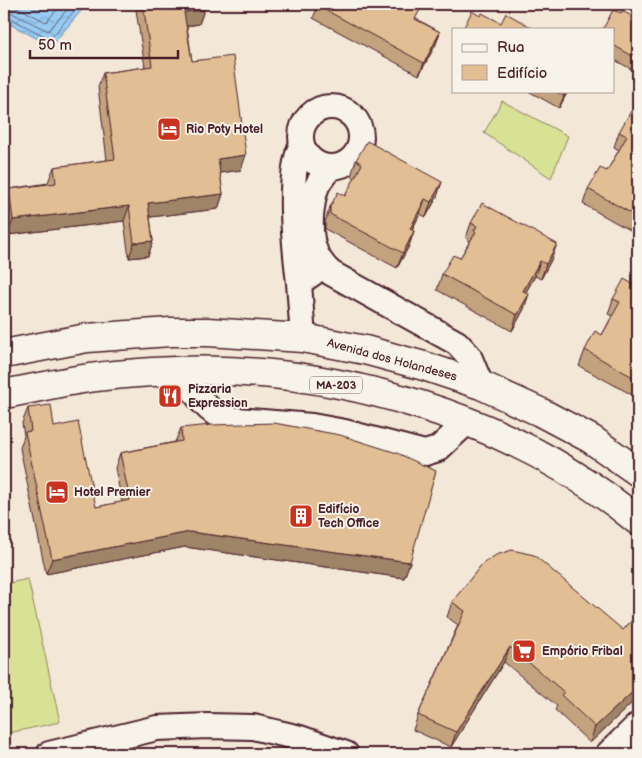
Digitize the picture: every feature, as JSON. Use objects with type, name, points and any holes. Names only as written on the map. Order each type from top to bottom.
[{"type":"main road","name":"Avenida dos Holandeses","points":[[4,354],[87,338],[170,332],[208,332],[304,338],[365,350],[424,366],[481,385],[540,412],[591,439],[638,472]]},
{"type":"main road","name":"MA-203","points":[[4,394],[90,378],[180,371],[254,373],[303,378],[370,392],[434,409],[511,440],[552,462],[616,503],[638,521]]},
{"type":"street","points":[[327,107],[338,107],[347,111],[355,118],[361,137],[360,146],[356,154],[349,161],[340,166],[331,167],[322,166],[306,154],[301,134],[303,124],[317,110],[327,107]]},
{"type":"street","points":[[302,144],[294,164],[293,180],[296,253],[304,338]]},
{"type":"street","points":[[331,167],[317,185],[310,234],[314,250],[323,265],[331,273],[457,342],[469,356],[481,385]]},
{"type":"street","points":[[299,283],[313,274],[331,273]]},
{"type":"street","points":[[180,371],[207,407],[217,416],[226,419],[312,426],[346,432],[426,453],[438,450],[467,422]]},
{"type":"street","points":[[608,754],[638,725]]},
{"type":"street","points":[[49,754],[157,728],[208,726],[253,727],[300,738],[346,754]]},
{"type":"green space","points":[[502,101],[568,136],[551,178],[484,133]]},
{"type":"green space","points":[[28,579],[60,722],[4,734],[4,584]]},
{"type":"water","points":[[4,4],[87,4],[51,46],[4,21]]},
{"type":"building","name":"Rio Poty Hotel","points":[[143,4],[203,4],[204,10],[184,12],[192,61],[233,56],[246,155],[218,159],[223,194],[148,203],[153,241],[134,243],[129,206],[13,220],[9,189],[56,183],[54,167],[115,159],[103,73],[152,66]]},
{"type":"building","points":[[319,4],[409,4],[420,10],[415,19],[440,32],[424,63],[318,6]]},
{"type":"building","points":[[613,10],[621,13],[622,11],[638,19],[638,59],[614,46],[614,28],[604,28]]},
{"type":"building","points":[[472,11],[480,16],[482,13],[501,23],[506,13],[532,28],[464,28]]},
{"type":"building","points":[[556,92],[566,92],[564,96]]},
{"type":"building","points":[[631,111],[638,115],[638,217],[588,189],[600,168],[607,171],[627,136],[619,132]]},
{"type":"building","points":[[367,141],[442,182],[431,202],[425,199],[410,229],[414,231],[403,253],[330,214],[330,207],[338,192],[345,196],[362,164],[356,160]]},
{"type":"building","points":[[482,203],[557,244],[546,264],[540,261],[523,291],[529,294],[517,315],[442,274],[453,255],[460,258],[476,232],[474,231],[477,226],[471,223]]},
{"type":"building","points":[[624,279],[638,287],[638,380],[585,350],[595,331],[602,335],[620,302],[613,299]]},
{"type":"building","points":[[51,405],[54,427],[78,422],[96,507],[130,500],[120,453],[182,441],[181,428],[274,423],[340,435],[397,453],[436,471],[410,562],[190,532],[52,559],[25,432],[31,431],[28,408]]},
{"type":"building","name":"Empório Fribal","points":[[512,550],[534,555],[623,630],[638,614],[638,687],[595,727],[561,695],[564,692],[510,647],[456,732],[418,715],[465,611],[452,602],[482,564],[496,555]]},
{"type":"place","name":"Rio Poty Hotel","points":[[169,129]]},
{"type":"place","name":"Pizzaria Expression","points":[[170,396]]},
{"type":"place","name":"Hotel Premier","points":[[57,492]]},
{"type":"place","name":"Edifício Tech Office","points":[[301,516]]},
{"type":"place","name":"Empório Fribal","points":[[524,651]]}]
